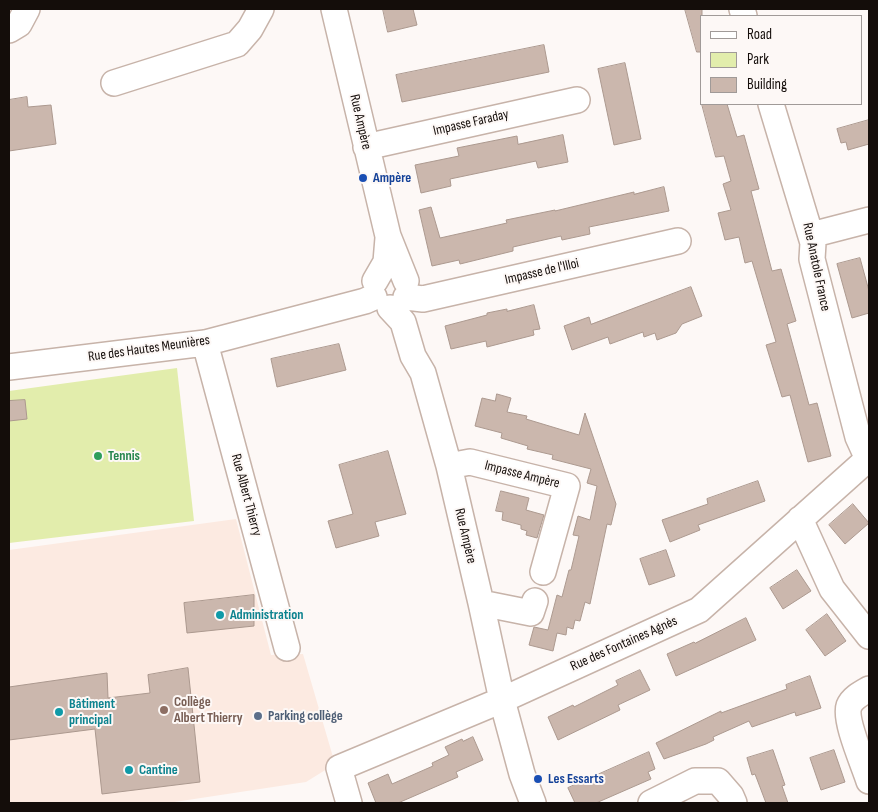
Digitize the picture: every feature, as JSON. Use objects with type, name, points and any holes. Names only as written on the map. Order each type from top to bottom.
[{"type":"street","points":[[9,30],[19,24],[27,9]]},
{"type":"street","points":[[114,84],[237,44],[250,29],[261,9]]},
{"type":"street","name":"Rue Ampère","points":[[334,9],[388,236],[396,293],[422,341],[423,373],[449,466],[502,700],[522,774],[533,803]]},
{"type":"street","name":"Impasse Faraday","points":[[366,147],[577,100]]},
{"type":"street","name":"Rue Anatole France","points":[[771,105],[813,243],[812,259],[814,268],[858,437],[869,458]]},
{"type":"street","points":[[810,234],[869,220]]},
{"type":"street","name":"Impasse de l'Illoi","points":[[396,293],[423,299],[678,241]]},
{"type":"street","name":"Rue des Hautes Meunières","points":[[9,367],[205,343],[396,293]]},
{"type":"street","name":"Rue Albert Thierry","points":[[205,343],[287,648]]},
{"type":"street","name":"Rue des Fontaines Agnès","points":[[349,803],[339,768],[502,700],[699,610],[869,458]]},
{"type":"street","name":"Impasse Ampère","points":[[449,466],[470,462],[567,486],[544,572]]},
{"type":"street","points":[[800,519],[832,589],[869,636]]},
{"type":"street","points":[[481,603],[531,613],[535,601]]},
{"type":"street","points":[[869,689],[856,696],[849,706],[848,720],[869,780]]},
{"type":"street","points":[[651,803],[696,780],[718,782],[731,796],[734,803]]},
{"type":"shaded area","name":"Collège Albert Thierry","points":[[236,519],[271,655],[303,654],[335,764],[306,782],[168,803],[9,803],[9,550]]},
{"type":"green space","name":"Tennis","points":[[177,368],[194,521],[9,543],[9,391]]},
{"type":"building","points":[[383,9],[413,9],[417,25],[388,32]]},
{"type":"building","points":[[685,9],[702,9],[702,15],[700,15],[700,52],[697,52]]},
{"type":"building","points":[[544,45],[549,72],[402,102],[396,75]]},
{"type":"building","points":[[625,63],[641,139],[614,145],[598,69]]},
{"type":"building","points":[[27,97],[28,107],[51,105],[56,144],[9,151],[9,100]]},
{"type":"building","points":[[702,105],[727,105],[737,137],[744,135],[759,189],[751,191],[772,271],[781,269],[796,321],[787,324],[809,405],[817,403],[831,456],[808,462],[790,395],[782,397],[766,345],[776,342],[752,261],[745,263],[739,237],[725,240],[718,213],[731,210],[723,184],[731,181],[724,156],[716,157]]},
{"type":"building","points":[[869,120],[869,144],[848,150],[846,142],[841,143],[837,129]]},
{"type":"building","points":[[563,135],[568,162],[538,168],[536,161],[450,179],[451,186],[421,193],[415,165],[459,156],[457,148],[517,136],[518,144]]},
{"type":"building","points":[[664,187],[669,211],[589,227],[590,234],[562,240],[561,236],[513,247],[513,251],[460,264],[459,260],[432,266],[419,210],[431,207],[440,238],[507,223],[506,220]]},
{"type":"building","points":[[860,258],[869,291],[869,313],[852,318],[837,264]]},
{"type":"building","points":[[691,287],[702,316],[682,324],[676,333],[657,340],[655,333],[644,337],[643,332],[610,344],[608,337],[572,350],[564,326],[589,317],[591,324]]},
{"type":"building","points":[[534,305],[540,329],[533,330],[534,335],[487,347],[486,341],[451,349],[445,326],[487,315],[487,313]]},
{"type":"building","points":[[339,344],[346,370],[277,387],[271,359]]},
{"type":"building","points":[[497,394],[511,398],[507,412],[527,416],[526,419],[579,435],[585,413],[616,504],[611,525],[607,524],[590,604],[585,602],[580,621],[575,620],[573,629],[567,627],[566,635],[557,633],[553,651],[529,645],[534,627],[548,630],[557,595],[562,597],[569,570],[571,570],[579,536],[573,535],[578,516],[590,520],[597,486],[587,483],[591,469],[552,459],[553,455],[527,449],[528,446],[501,438],[502,433],[475,426],[482,398],[495,401]]},
{"type":"building","points":[[25,400],[27,419],[9,421],[9,401]]},
{"type":"building","points":[[388,451],[406,514],[375,522],[379,536],[336,548],[328,521],[353,514],[339,465]]},
{"type":"building","points":[[758,481],[765,501],[698,525],[700,530],[670,542],[662,520],[708,504],[707,499]]},
{"type":"building","points":[[501,491],[529,498],[526,510],[544,515],[537,538],[526,535],[527,531],[521,529],[521,525],[502,520],[503,512],[496,511]]},
{"type":"building","points":[[853,504],[869,523],[845,544],[829,525]]},
{"type":"building","points":[[666,550],[675,576],[649,585],[640,559]]},
{"type":"building","points":[[797,570],[811,591],[783,609],[770,588]]},
{"type":"building","name":"Administration","points":[[254,595],[254,626],[187,633],[184,603]]},
{"type":"building","points":[[827,614],[846,641],[825,656],[806,630]]},
{"type":"building","points":[[746,618],[756,640],[676,676],[667,654],[695,643]]},
{"type":"building","points":[[188,668],[200,782],[102,794],[95,729],[9,740],[9,687],[107,673],[108,698],[150,693],[148,675]]},
{"type":"building","points":[[640,670],[650,690],[618,705],[620,710],[558,740],[548,717],[573,705],[574,707],[618,685],[616,681]]},
{"type":"building","points":[[810,676],[821,708],[796,716],[795,712],[752,727],[749,721],[713,737],[714,740],[706,744],[664,759],[656,743],[721,711],[721,713],[787,689],[786,685]]},
{"type":"building","points":[[473,737],[483,760],[456,772],[458,777],[398,803],[376,803],[368,783],[388,774],[392,784],[433,766],[432,763],[449,755],[445,747],[462,739],[463,741]]},
{"type":"building","points":[[773,750],[785,785],[782,786],[788,803],[766,803],[755,774],[752,775],[747,758]]},
{"type":"building","points":[[834,750],[845,782],[821,790],[810,758]]},
{"type":"building","points":[[649,752],[655,769],[648,772],[651,779],[596,803],[575,803],[568,788]]},
{"type":"place","name":"Ampère","points":[[363,178]]},
{"type":"place","name":"Tennis","points":[[98,456]]},
{"type":"place","name":"Administration","points":[[220,615]]},
{"type":"place","name":"Collège Albert Thierry","points":[[164,710]]},
{"type":"place","name":"Bâtiment principal","points":[[59,712]]},
{"type":"place","name":"Parking collège","points":[[258,716]]},
{"type":"place","name":"Cantine","points":[[129,770]]},
{"type":"place","name":"Les Essarts","points":[[538,779]]}]
